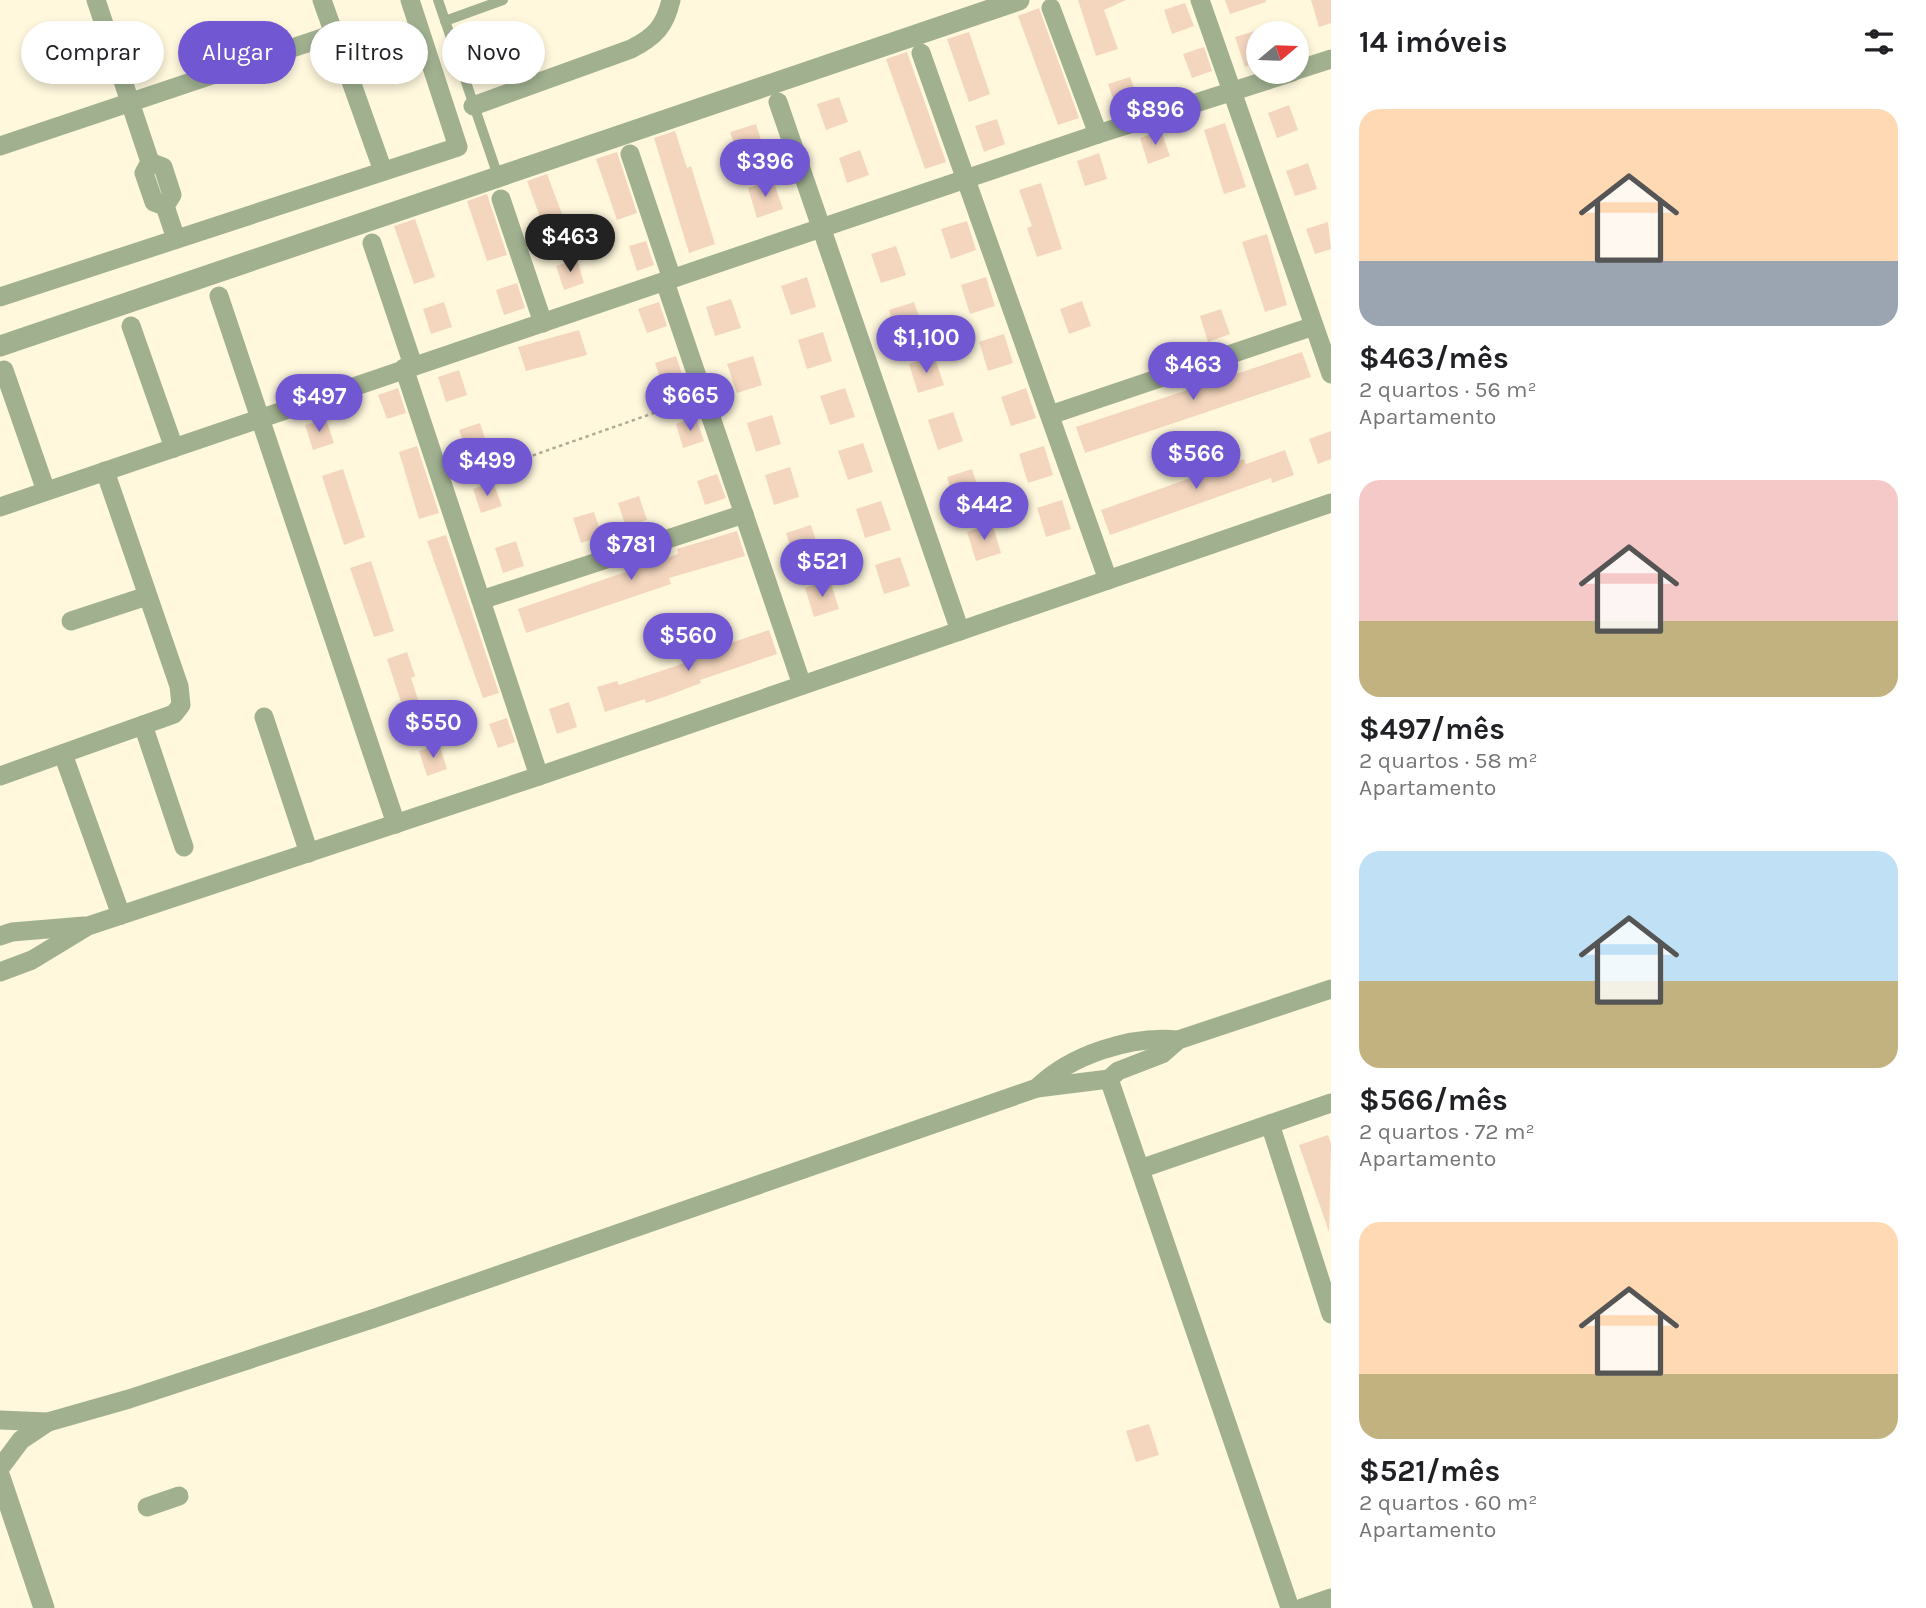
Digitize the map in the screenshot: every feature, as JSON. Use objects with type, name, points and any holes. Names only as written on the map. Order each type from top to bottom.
[{"type":"street","points":[[96,0],[150,162],[163,167],[172,195],[165,206],[176,239]]},
{"type":"street","points":[[323,0],[330,21]]},
{"type":"street","points":[[0,297],[458,147],[410,0]]},
{"type":"street","points":[[473,106],[631,50],[651,39],[666,21],[671,0]]},
{"type":"street","points":[[0,346],[1019,0]]},
{"type":"street","points":[[1200,0],[1331,374]]},
{"type":"street","points":[[1051,8],[1098,134]]},
{"type":"street","points":[[0,146],[310,42]]},
{"type":"street","points":[[921,53],[1108,580]]},
{"type":"street","points":[[1309,66],[1331,59]]},
{"type":"street","points":[[352,84],[383,171]]},
{"type":"street","points":[[0,507],[1098,134],[1257,84]]},
{"type":"street","points":[[778,103],[960,631]]},
{"type":"street","points":[[630,154],[704,396],[802,685]]},
{"type":"street","points":[[501,198],[543,323]]},
{"type":"street","points":[[372,243],[443,486],[540,776]]},
{"type":"street","points":[[219,296],[396,824]]},
{"type":"street","points":[[131,326],[174,448]]},
{"type":"street","points":[[1050,415],[1314,326]]},
{"type":"street","points":[[4,370],[46,491]]},
{"type":"street","points":[[0,776],[174,714],[181,705],[182,697],[105,471]]},
{"type":"street","points":[[0,972],[32,960],[88,926],[540,776],[1331,503]]},
{"type":"street","points":[[481,600],[744,514]]},
{"type":"street","points":[[71,621],[147,596]]},
{"type":"street","points":[[264,717],[309,853]]},
{"type":"street","points":[[143,725],[184,847]]},
{"type":"street","points":[[63,754],[121,915]]},
{"type":"street","points":[[0,936],[20,931],[88,926]]},
{"type":"street","points":[[20,931],[30,945],[32,960]]},
{"type":"street","points":[[0,1468],[21,1440],[48,1422],[129,1399],[388,1314],[1037,1088],[1054,1088],[1108,1076],[1162,1054],[1178,1040],[1331,989]]},
{"type":"street","points":[[1037,1088],[1049,1075],[1098,1049],[1156,1038],[1178,1040]]},
{"type":"street","points":[[1108,1076],[1118,1059],[1109,1049]]},
{"type":"street","points":[[1089,1056],[1087,1067],[1108,1076],[1290,1608]]},
{"type":"street","points":[[1139,1169],[1331,1103]]},
{"type":"street","points":[[1270,1125],[1331,1314]]},
{"type":"street","points":[[0,1420],[48,1422]]},
{"type":"street","points":[[0,1476],[44,1608]]},
{"type":"street","points":[[147,1507],[179,1496]]},
{"type":"street","points":[[1302,1608],[1331,1598]]},
{"type":"lane","points":[[438,0],[445,21],[503,0]]},
{"type":"lane","points":[[466,84],[498,176]]},
{"type":"path","points":[[443,486],[704,396]]},
{"type":"building","points":[[1078,0],[1126,0],[1104,10],[1118,49],[1096,56]]},
{"type":"building","points":[[1225,0],[1266,0],[1266,2],[1230,14]]},
{"type":"building","points":[[1311,0],[1331,0],[1331,23],[1319,27]]},
{"type":"building","points":[[1185,3],[1194,26],[1172,34],[1164,10]]},
{"type":"building","points":[[1039,8],[1079,118],[1058,125],[1018,16]]},
{"type":"building","points":[[969,32],[990,94],[969,102],[947,39]]},
{"type":"building","points":[[1246,34],[1245,67],[1235,37]]},
{"type":"building","points":[[1204,47],[1212,71],[1192,78],[1183,54]]},
{"type":"building","points":[[907,52],[946,162],[925,169],[886,59]]},
{"type":"building","points":[[1130,77],[1139,102],[1117,110],[1108,84]]},
{"type":"building","points":[[839,97],[848,122],[826,130],[817,104]]},
{"type":"building","points":[[1289,105],[1298,130],[1277,138],[1268,113]]},
{"type":"building","points":[[997,119],[1005,144],[984,152],[975,126]]},
{"type":"building","points":[[1225,123],[1246,187],[1224,194],[1204,130]]},
{"type":"building","points":[[756,124],[765,153],[740,161],[730,132]]},
{"type":"building","points":[[675,131],[687,168],[691,166],[715,244],[689,253],[654,138]]},
{"type":"building","points":[[1161,131],[1170,156],[1148,164],[1140,138]]},
{"type":"building","points":[[860,150],[869,175],[847,183],[839,158]]},
{"type":"building","points":[[617,152],[637,213],[617,220],[596,159]]},
{"type":"building","points":[[1099,153],[1107,179],[1085,186],[1077,161]]},
{"type":"building","points":[[1308,163],[1317,189],[1295,196],[1286,171]]},
{"type":"building","points":[[547,174],[570,235],[549,242],[527,181]]},
{"type":"building","points":[[773,180],[783,209],[757,218],[748,188]]},
{"type":"building","points":[[1041,183],[1062,249],[1037,257],[1027,228],[1032,226],[1019,190]]},
{"type":"building","points":[[487,194],[507,255],[487,261],[467,201]]},
{"type":"building","points":[[415,219],[435,277],[414,284],[394,226]]},
{"type":"building","points":[[967,221],[976,250],[951,259],[941,229]]},
{"type":"building","points":[[1328,222],[1331,249],[1315,254],[1306,229]]},
{"type":"building","points":[[1267,234],[1287,305],[1265,312],[1242,242]]},
{"type":"building","points":[[646,241],[654,265],[637,271],[629,246]]},
{"type":"building","points":[[896,246],[906,275],[881,283],[871,254]]},
{"type":"building","points":[[577,259],[584,283],[564,290],[556,266]]},
{"type":"building","points":[[807,277],[816,307],[791,315],[781,286]]},
{"type":"building","points":[[986,277],[995,306],[970,314],[961,285]]},
{"type":"building","points":[[517,283],[525,308],[504,315],[496,290]]},
{"type":"building","points":[[731,299],[741,328],[715,336],[706,307]]},
{"type":"building","points":[[1082,301],[1091,326],[1069,334],[1060,309]]},
{"type":"building","points":[[444,302],[452,327],[431,334],[423,309]]},
{"type":"building","points":[[659,302],[667,326],[647,333],[638,309]]},
{"type":"building","points":[[914,302],[924,331],[898,339],[889,310]]},
{"type":"building","points":[[1221,309],[1230,334],[1208,342],[1200,316]]},
{"type":"building","points":[[579,330],[587,355],[526,371],[518,347]]},
{"type":"building","points":[[823,332],[832,361],[807,369],[798,340]]},
{"type":"building","points":[[1004,334],[1013,363],[988,371],[979,342]]},
{"type":"building","points":[[1302,352],[1311,377],[1085,453],[1076,427]]},
{"type":"building","points":[[676,356],[684,380],[663,387],[655,363]]},
{"type":"building","points":[[753,356],[762,385],[737,393],[727,364]]},
{"type":"building","points":[[934,356],[944,385],[918,393],[909,364]]},
{"type":"building","points":[[459,370],[467,395],[446,402],[438,377]]},
{"type":"building","points":[[398,388],[406,413],[387,419],[378,395]]},
{"type":"building","points":[[845,388],[855,417],[830,425],[820,396]]},
{"type":"building","points":[[1026,388],[1036,418],[1011,426],[1001,397]]},
{"type":"building","points":[[953,412],[963,441],[938,450],[928,420]]},
{"type":"building","points":[[772,415],[781,444],[756,452],[747,423]]},
{"type":"building","points":[[696,417],[704,441],[683,448],[676,424]]},
{"type":"building","points":[[326,419],[334,443],[313,450],[305,425]]},
{"type":"building","points":[[480,423],[488,448],[468,454],[459,430]]},
{"type":"building","points":[[1331,431],[1331,459],[1318,464],[1309,439]]},
{"type":"building","points":[[863,443],[873,472],[848,480],[838,451]]},
{"type":"building","points":[[417,446],[439,513],[419,519],[399,452]]},
{"type":"building","points":[[1044,446],[1053,475],[1028,483],[1019,454]]},
{"type":"building","points":[[1285,450],[1294,475],[1272,483],[1271,478],[1110,535],[1101,510],[1244,459],[1246,464]]},
{"type":"building","points":[[790,467],[799,497],[774,505],[765,475]]},
{"type":"building","points":[[343,469],[365,537],[344,545],[322,476]]},
{"type":"building","points":[[972,469],[981,498],[956,507],[947,477]]},
{"type":"building","points":[[717,474],[726,498],[705,505],[697,481]]},
{"type":"building","points":[[493,482],[502,506],[481,513],[473,489]]},
{"type":"building","points":[[639,496],[647,520],[626,527],[618,503]]},
{"type":"building","points":[[1062,500],[1071,529],[1046,537],[1037,508]]},
{"type":"building","points":[[881,501],[891,530],[865,538],[856,509]]},
{"type":"building","points":[[594,512],[602,536],[581,543],[573,518]]},
{"type":"building","points":[[992,523],[1001,553],[976,561],[967,532]]},
{"type":"building","points":[[811,525],[820,554],[795,562],[786,533]]},
{"type":"building","points":[[737,531],[745,556],[669,578],[671,584],[526,633],[518,609],[678,554],[677,549]]},
{"type":"building","points":[[446,535],[499,693],[483,698],[427,541]]},
{"type":"building","points":[[516,541],[524,566],[503,573],[495,548]]},
{"type":"building","points":[[900,557],[910,586],[884,594],[875,565]]},
{"type":"building","points":[[371,561],[394,631],[374,637],[350,568]]},
{"type":"building","points":[[830,580],[839,609],[814,617],[805,588]]},
{"type":"building","points":[[769,630],[777,654],[700,680],[701,683],[667,696],[646,703],[645,699],[605,712],[597,687],[617,681],[619,685]]},
{"type":"building","points":[[407,652],[415,676],[411,678],[425,721],[404,728],[396,704],[401,702],[387,659]]},
{"type":"building","points":[[569,702],[577,727],[557,734],[549,709]]},
{"type":"building","points":[[507,718],[515,742],[498,748],[489,724]]},
{"type":"building","points":[[439,744],[447,769],[427,776],[419,751]]},
{"type":"building","points":[[1328,1135],[1331,1144],[1329,1232],[1299,1145]]},
{"type":"building","points":[[1149,1424],[1159,1455],[1136,1462],[1126,1431]]}]
